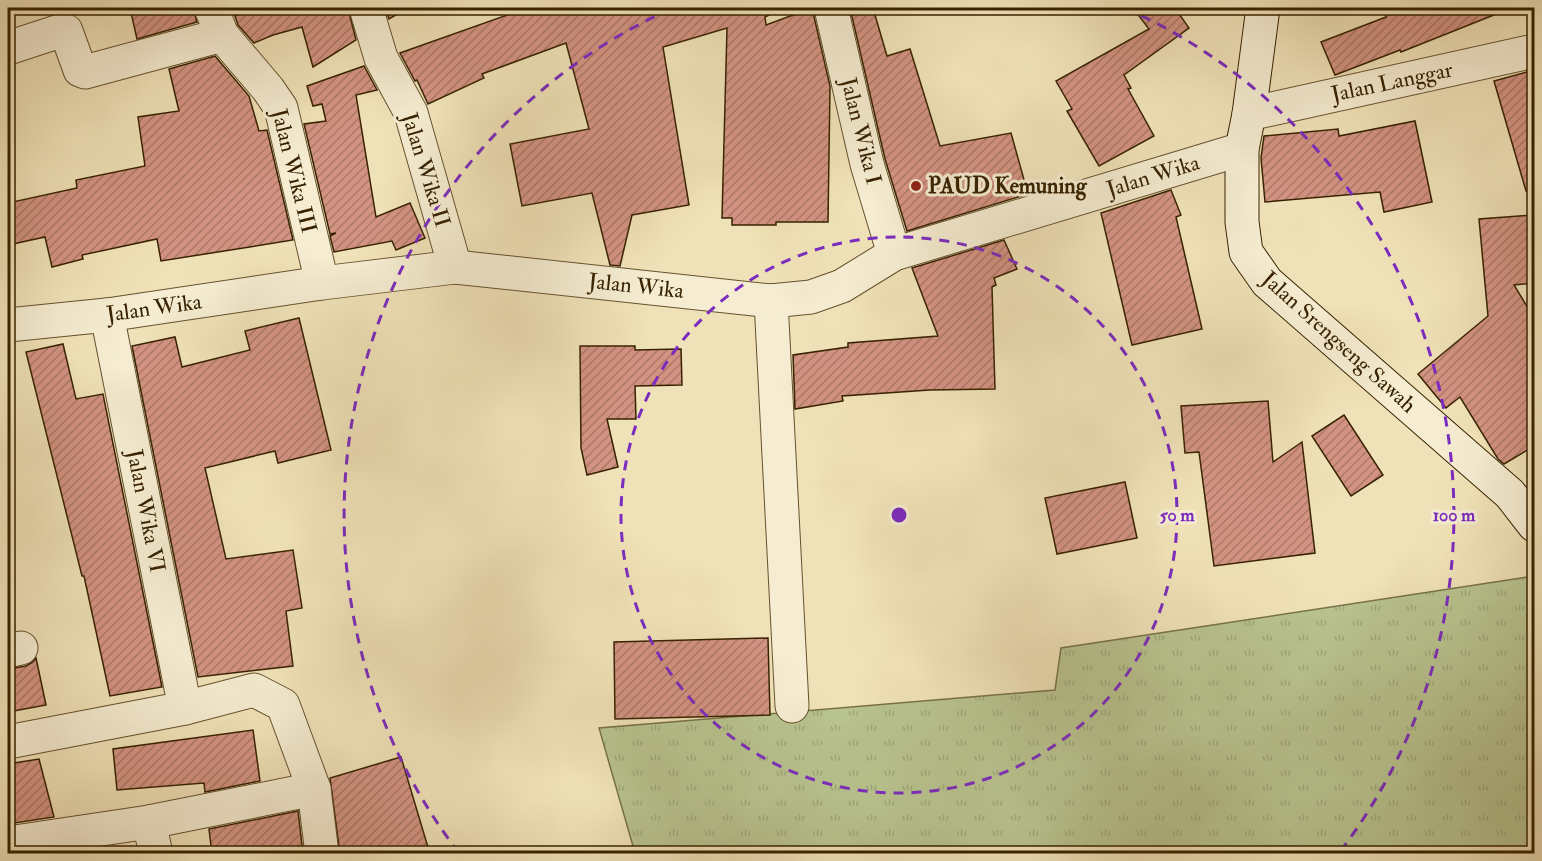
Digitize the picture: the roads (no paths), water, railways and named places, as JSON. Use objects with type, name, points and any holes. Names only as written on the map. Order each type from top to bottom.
[{"type":"street","name":"Jalan Wika II","points":[[366,8],[381,58],[411,113],[455,267]]},
{"type":"street","name":"Jalan Wika I","points":[[831,8],[867,164],[894,254]]},
{"type":"street","name":"Jalan Srengseng Sawah","points":[[1263,8],[1242,149],[1242,222],[1246,252],[1267,282],[1510,494],[1534,525]]},
{"type":"street","points":[[8,48],[63,30],[66,31],[81,70],[85,72],[217,21]]},
{"type":"street","name":"Jalan Wika III","points":[[217,21],[281,108],[322,284]]},
{"type":"street","name":"Jalan Langgar","points":[[1249,114],[1534,51]]},
{"type":"street","name":"Jalan Wika","points":[[8,325],[107,315],[455,267],[771,320],[811,297],[842,286],[894,254],[1242,149]]},
{"type":"street","name":"Jalan Wika VI","points":[[107,315],[185,708]]},
{"type":"street","points":[[771,320],[792,706]]},
{"type":"street","points":[[8,742],[185,708],[254,690],[283,705],[314,789],[322,854]]},
{"type":"street","points":[[8,843],[149,822],[314,789]]},
{"type":"street","points":[[149,822],[156,854]]},
{"type":"place","name":"PAUD Kemuning","points":[[916,186]]}]
